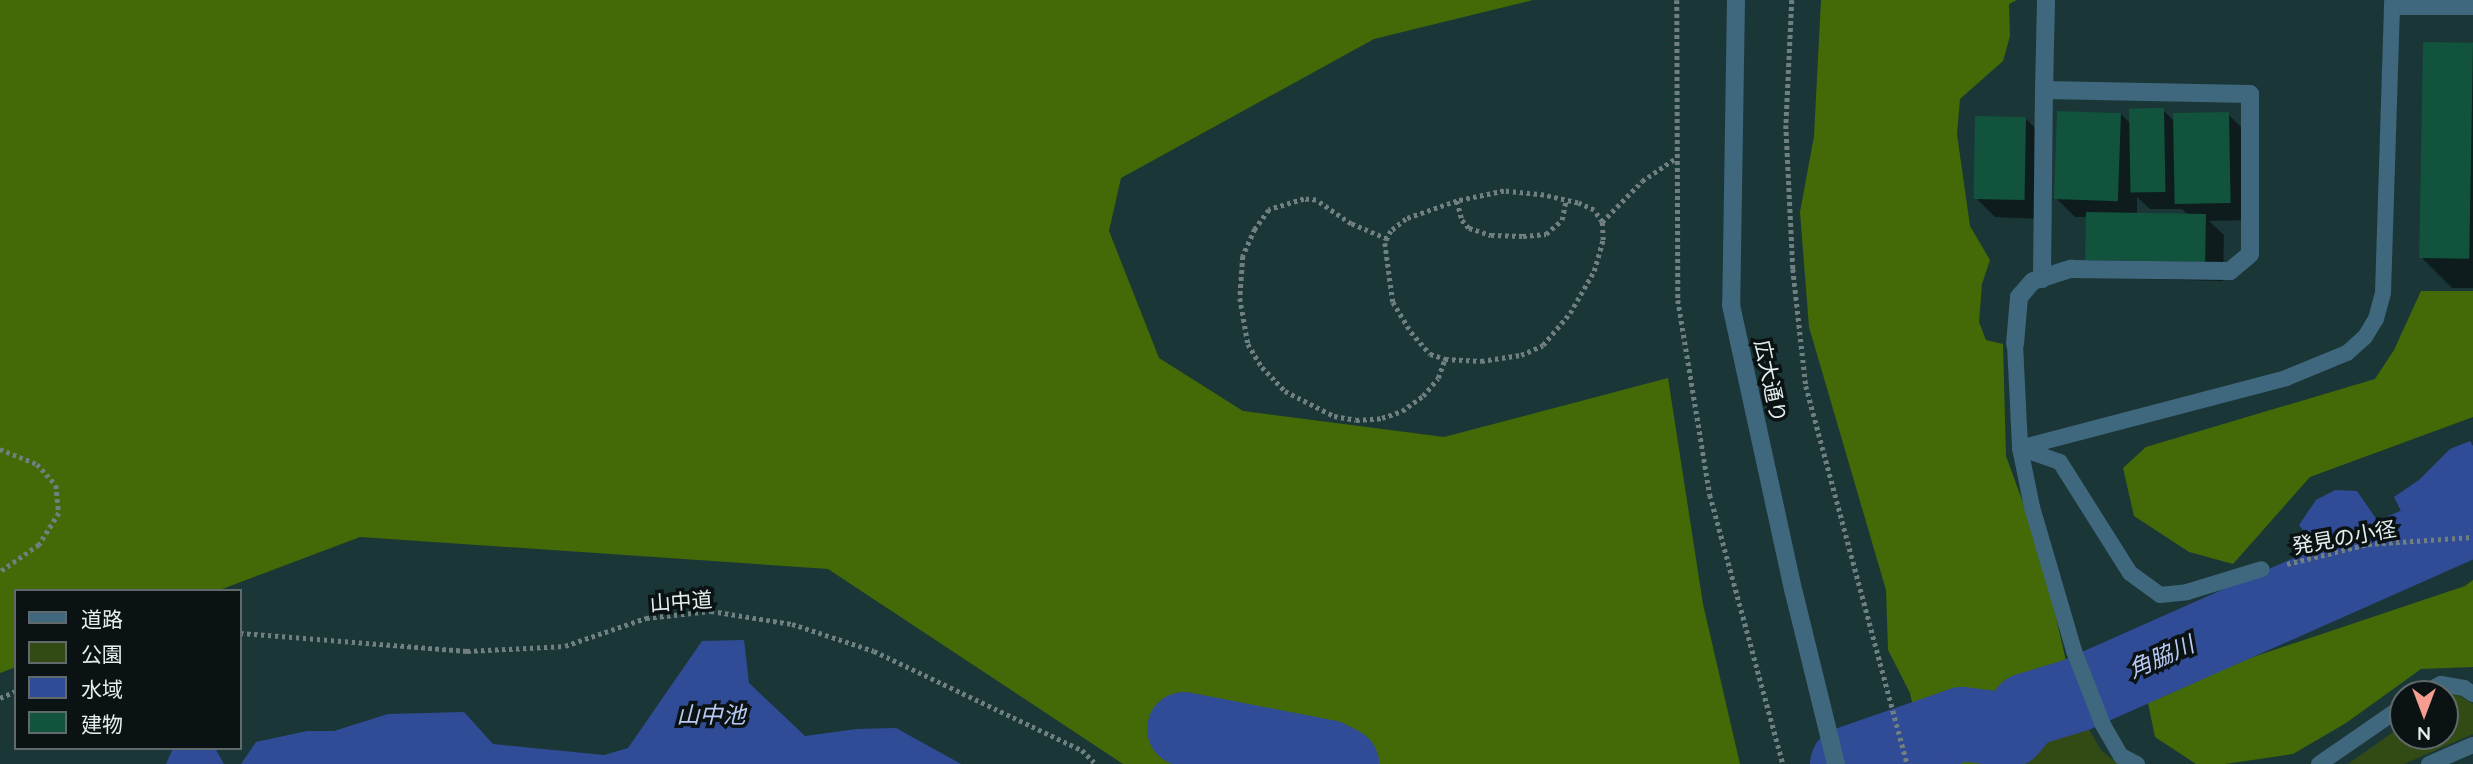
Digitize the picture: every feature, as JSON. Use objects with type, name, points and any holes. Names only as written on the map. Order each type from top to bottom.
[{"type":"street","name":"広大通り","points":[[1736,0],[1731,305],[1794,593],[1836,764]]},
{"type":"street","points":[[2042,279],[2046,0]]},
{"type":"street","points":[[2015,344],[2019,297],[2033,281],[2071,269],[2231,271],[2250,254],[2250,94],[2044,90]]},
{"type":"lane","points":[[2020,448],[2286,378],[2347,352],[2365,337],[2376,319],[2383,293],[2392,3],[2473,7]]},
{"type":"lane","points":[[2015,344],[2020,448],[2032,507],[2074,651],[2104,725],[2121,756],[2137,764]]},
{"type":"lane","points":[[2020,448],[2060,462],[2130,573],[2160,594],[2187,593],[2263,569]]},
{"type":"lane","points":[[2319,764],[2389,716]]},
{"type":"lane","points":[[2430,764],[2473,745]]},
{"type":"path","points":[[1670,0],[1677,1],[1678,300],[1708,482],[1783,764]]},
{"type":"path","points":[[1792,0],[1786,125],[1793,269],[1806,386],[1907,764]]},
{"type":"path","points":[[1602,222],[1642,181],[1676,158]]},
{"type":"path","points":[[1504,191],[1566,200],[1594,210],[1602,222],[1604,240],[1594,271],[1570,313],[1543,345],[1521,355],[1481,361],[1444,359],[1430,354],[1411,332],[1393,302],[1387,270],[1387,239],[1391,230],[1406,219],[1457,201],[1504,191]]},
{"type":"path","points":[[1387,239],[1351,224],[1316,200],[1304,199],[1269,210],[1255,229],[1243,256],[1240,298],[1248,344],[1262,368],[1285,391],[1334,416],[1356,420],[1382,418],[1402,411],[1423,396],[1438,378],[1444,359]]},
{"type":"path","points":[[1457,201],[1462,220],[1469,228],[1491,235],[1523,236],[1546,234],[1562,220],[1566,200]]},
{"type":"path","points":[[0,449],[37,464],[56,485],[59,513],[39,545],[0,572]]},
{"type":"path","name":"発見の小径","points":[[2263,569],[2368,544],[2473,537]]},
{"type":"path","name":"山中道","points":[[242,633],[467,651],[565,646],[646,618],[711,611],[792,624],[874,651],[1082,750],[1096,764]]},
{"type":"shaded area","points":[[0,0],[2473,0],[2473,764],[0,764]]},
{"type":"green space","points":[[0,0],[1533,0],[1374,39],[1121,178],[1109,231],[1159,358],[1243,411],[1444,437],[1668,378],[1703,604],[1740,764],[1123,764],[828,569],[360,537],[222,589],[14,589],[14,668],[0,673]]},
{"type":"green space","points":[[1821,0],[2017,0],[2009,4],[2010,36],[2003,61],[1960,99],[1957,134],[1970,226],[1990,260],[1982,284],[1979,322],[1986,340],[2003,344],[2006,456],[2041,552],[2077,709],[2062,732],[2034,724],[1996,743],[2001,764],[1925,764],[1910,693],[1888,650],[1886,590],[1809,327],[1800,212],[1814,136]]},
{"type":"green space","points":[[2421,291],[2473,291],[2473,417],[2310,477],[2233,564],[2189,552],[2134,516],[2123,468],[2146,447],[2375,379],[2394,350]]},
{"type":"green space","points":[[2473,580],[2473,667],[2421,669],[2406,680],[2389,680],[2389,692],[2346,723],[2293,754],[2225,764],[2196,764],[2155,737],[2146,693],[2465,586]]},
{"type":"green space","points":[[2459,696],[2473,704],[2473,734],[2459,740]]},
{"type":"green space","points":[[2077,709],[2101,750],[2118,764],[2001,764],[1996,743],[2034,724],[2062,732]]},
{"type":"green space","points":[[2389,735],[2389,750],[2436,750],[2404,764],[2348,764]]},
{"type":"water","points":[[2470,441],[2473,446],[2473,503],[2441,521],[2402,513],[2394,497],[2419,480],[2450,449]]},
{"type":"water","points":[[2335,490],[2357,491],[2379,523],[2366,535],[2311,540],[2299,525],[2316,500]]},
{"type":"water","name":"山中池","points":[[744,640],[749,683],[805,736],[857,729],[896,728],[961,764],[241,764],[256,742],[307,731],[334,731],[388,714],[464,712],[493,744],[604,755],[628,748],[702,641]]},
{"type":"water","points":[[172,750],[216,750],[224,764],[166,764]]},
{"type":"building","points":[[2423,42],[2473,43],[2469,259],[2419,258]]},
{"type":"building","points":[[2164,108],[2165,192],[2130,193],[2129,109]]},
{"type":"building","points":[[2057,111],[2121,113],[2118,201],[2054,199]]},
{"type":"building","points":[[2229,112],[2231,203],[2175,204],[2173,113]]},
{"type":"building","points":[[1975,116],[2026,117],[2025,200],[1974,199]]},
{"type":"building","points":[[2086,212],[2206,214],[2205,262],[2085,260]]},
{"type":"waterway","name":"角脇川","points":[[1847,764],[1962,724],[2010,730],[2027,710],[2076,695],[2473,519]]},
{"type":"waterway","name":"角脇川","points":[[1184,729],[1328,757],[1342,764]]}]
